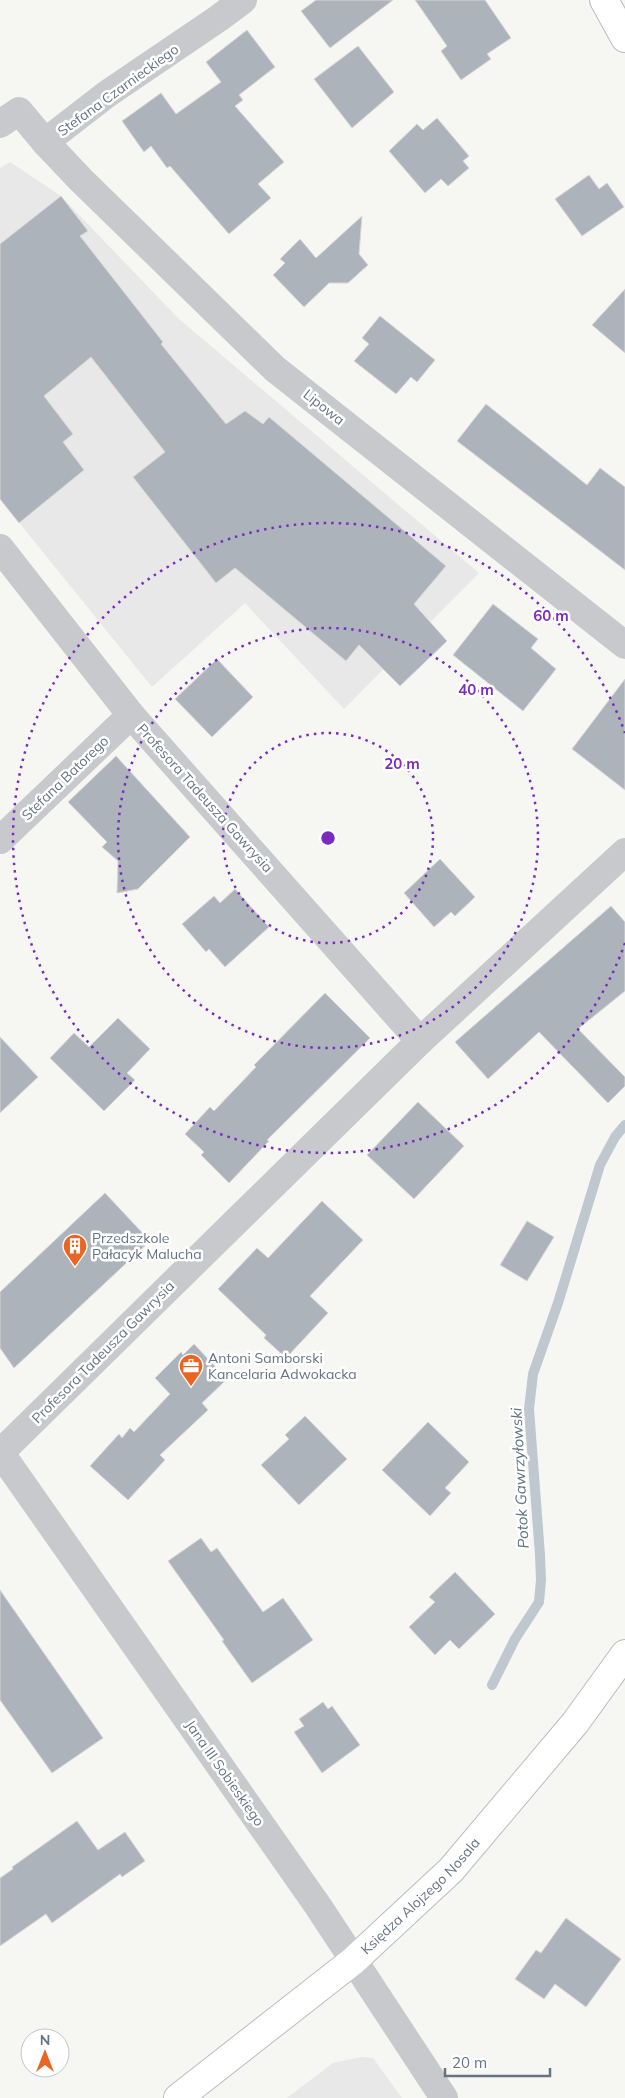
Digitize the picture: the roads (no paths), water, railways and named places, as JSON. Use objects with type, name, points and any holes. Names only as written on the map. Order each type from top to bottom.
[{"type":"street","name":"Stefana Czarnieckiego","points":[[0,124],[19,111],[45,142],[107,94],[243,0]]},
{"type":"street","points":[[604,0],[625,38]]},
{"type":"street","name":"Lipowa","points":[[45,142],[81,180],[275,369],[625,645]]},
{"type":"street","name":"Profesora Tadeusza Gawrysia","points":[[0,548],[131,715],[420,1041]]},
{"type":"street","name":"Stefana Batorego","points":[[0,840],[131,715]]},
{"type":"street","name":"Profesora Tadeusza Gawrysia","points":[[0,1453],[420,1041],[625,852]]},
{"type":"street","name":"Jana III Sobieskiego","points":[[0,1453],[318,1906],[444,2098]]},
{"type":"street","name":"Księdza Alojzego Nosala","points":[[178,2098],[353,1961],[450,1870],[575,1723],[625,1654]]},
{"type":"waterway","name":"Potok Gawrzyłowski","points":[[492,1685],[515,1639],[539,1602],[541,1580],[540,1555],[529,1409],[533,1374],[558,1303],[600,1165],[615,1137],[625,1125]]},
{"type":"place","name":"Przedszkole Pałacyk Malucha","points":[[75,1267]]},
{"type":"place","name":"Antoni Samborski Kancelaria Adwokacka","points":[[191,1387]]}]
